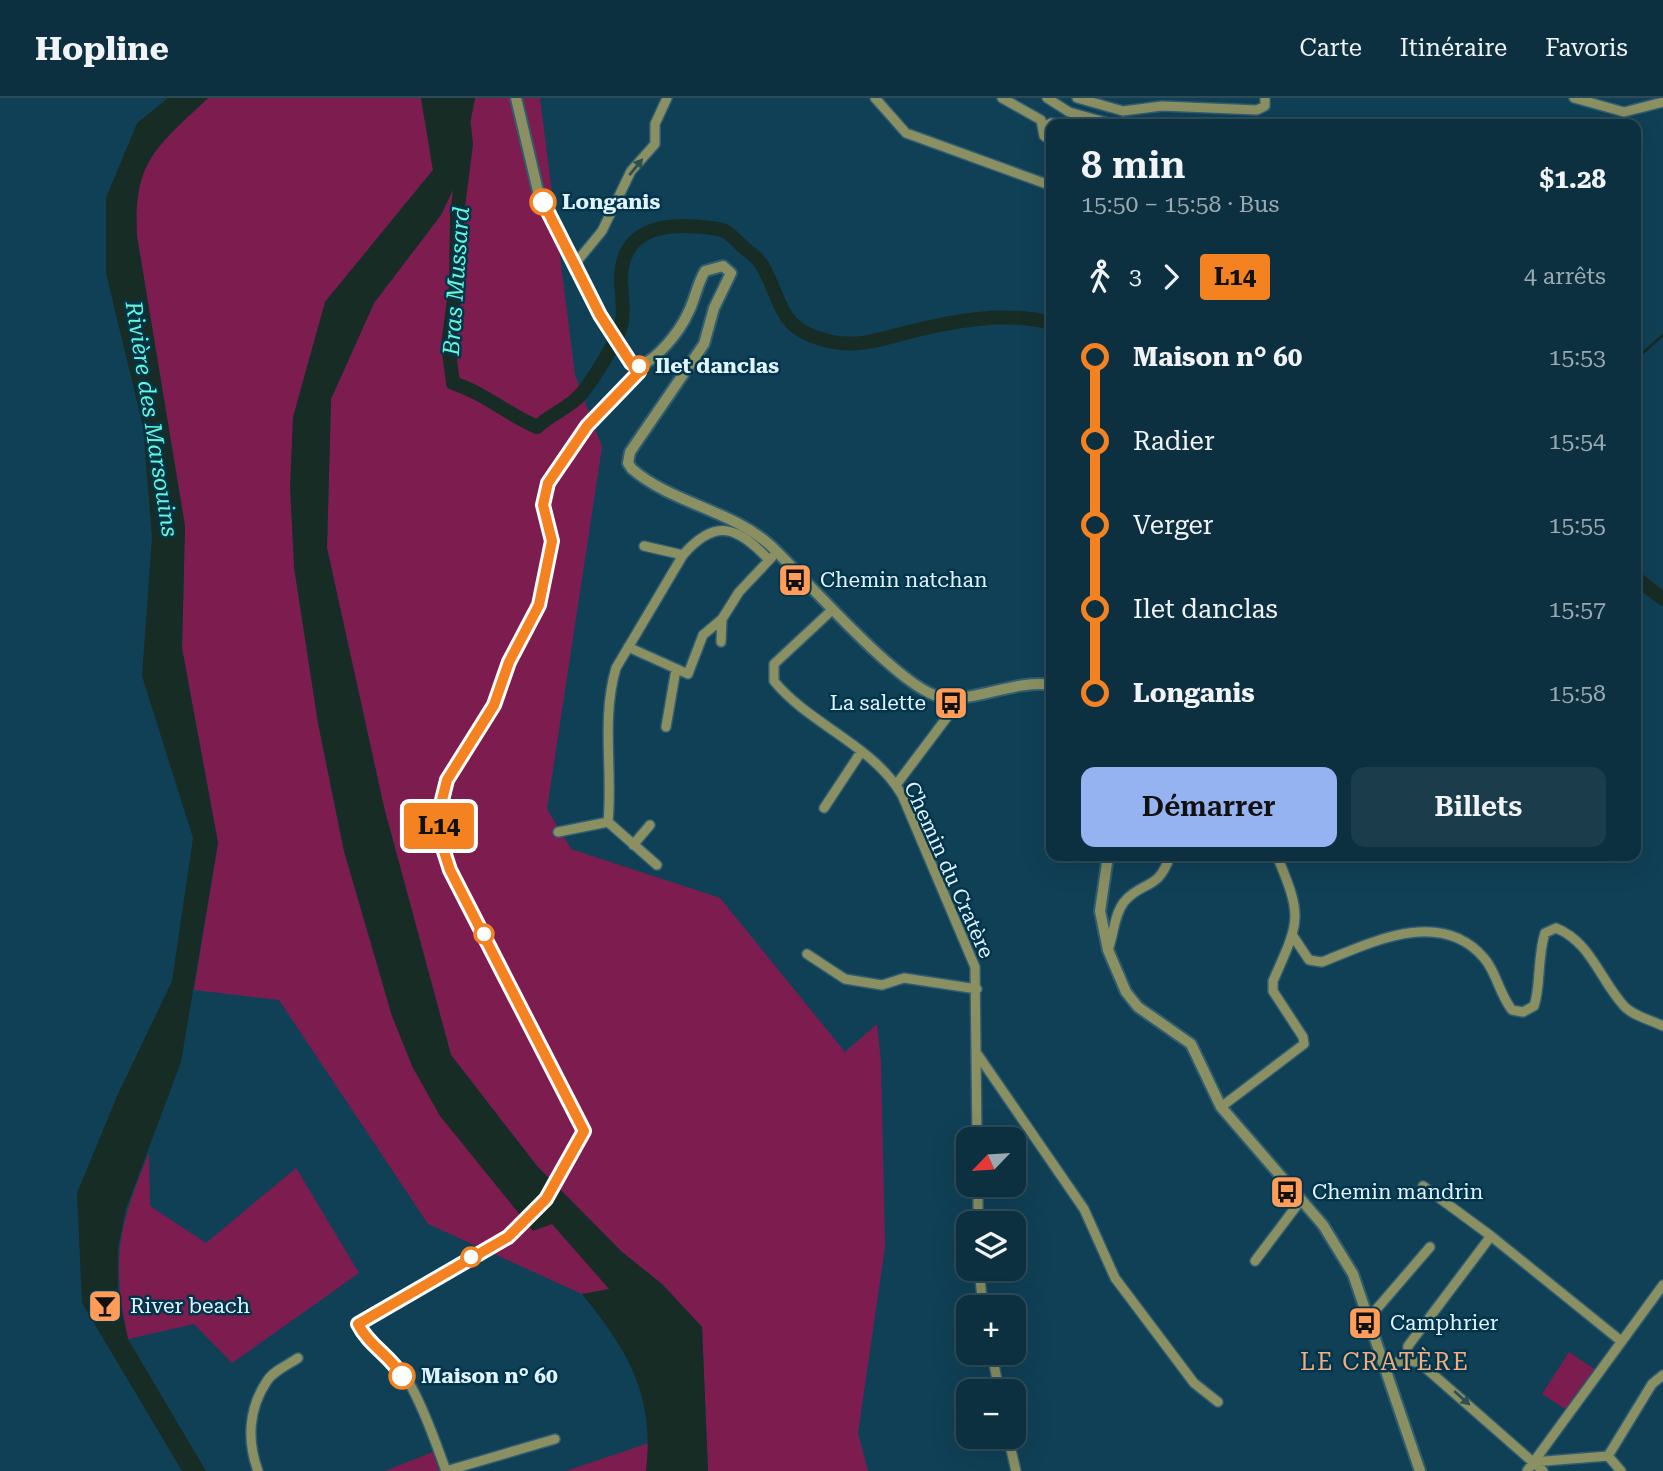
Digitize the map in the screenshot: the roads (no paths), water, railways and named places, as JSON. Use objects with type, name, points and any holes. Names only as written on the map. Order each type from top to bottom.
[{"type":"street","points":[[516,98],[532,175],[600,315],[631,363],[639,366],[647,364],[685,319],[705,271],[723,266],[728,268],[730,278],[714,308],[704,344],[634,444],[628,463],[653,483],[746,528],[832,610],[929,693],[942,697],[963,696],[1014,685],[1046,685]]},
{"type":"street","points":[[574,265],[602,231],[631,171],[654,144],[657,116],[667,98]]},
{"type":"street","points":[[875,98],[906,133],[1046,184]]},
{"type":"street","points":[[1002,98],[1037,117],[1045,126],[1046,137]]},
{"type":"street","points":[[1047,98],[1069,112],[1094,119]]},
{"type":"street","points":[[1077,98],[1123,111],[1162,106],[1257,110],[1265,106],[1265,98]]},
{"type":"street","points":[[1574,98],[1624,112],[1663,102]]},
{"type":"street","points":[[555,1438],[446,1471],[430,1428],[395,1363],[383,1356],[358,1324],[508,1237],[546,1199],[584,1131],[450,870],[440,839],[439,812],[447,780],[494,705],[509,662],[539,605],[552,541],[543,505],[548,483],[587,426],[622,387],[634,379],[639,366]]},
{"type":"street","points":[[657,865],[608,822],[607,711],[616,668],[683,555],[695,541],[717,530],[739,533],[773,556]]},
{"type":"street","points":[[645,546],[683,555]]},
{"type":"street","points":[[628,647],[688,674],[702,635],[722,619],[738,592],[773,556]]},
{"type":"street","name":"Chemin du Cratère","points":[[832,610],[774,664],[774,681],[787,695],[861,752],[896,785],[972,957],[977,989],[978,1127]]},
{"type":"street","points":[[722,619],[722,642]]},
{"type":"street","points":[[666,726],[676,669]]},
{"type":"street","points":[[896,785],[963,696]]},
{"type":"street","points":[[824,808],[861,752]]},
{"type":"street","points":[[558,832],[608,822]]},
{"type":"street","points":[[634,845],[650,825]]},
{"type":"street","points":[[1107,861],[1100,911],[1108,950],[1132,1000],[1191,1044],[1221,1107],[1340,1250],[1353,1274],[1420,1471]]},
{"type":"street","points":[[1108,950],[1122,904],[1130,895],[1152,885],[1164,872],[1168,861]]},
{"type":"street","points":[[1221,1107],[1304,1044],[1303,1037],[1273,991],[1273,981],[1293,936],[1297,920],[1295,904],[1279,861]]},
{"type":"street","points":[[1293,936],[1309,960],[1322,962],[1407,932],[1452,937],[1483,957],[1504,1001],[1512,1010],[1523,1012],[1534,1006],[1536,1000],[1537,970],[1545,933],[1556,928],[1569,934],[1586,950],[1623,1005],[1663,1026]]},
{"type":"street","points":[[807,954],[845,979],[882,985],[904,978],[977,989]]},
{"type":"street","points":[[977,1054],[1084,1209],[1115,1278],[1195,1383],[1218,1402]]},
{"type":"street","points":[[1423,1186],[1492,1236],[1621,1340]]},
{"type":"street","points":[[1255,1261],[1301,1200]]},
{"type":"street","points":[[1407,1360],[1408,1346],[1492,1236]]},
{"type":"street","points":[[1368,1319],[1430,1247]]},
{"type":"street","points":[[1527,1471],[1663,1285]]},
{"type":"street","points":[[258,1471],[249,1449],[252,1420],[267,1381],[298,1358]]},
{"type":"street","points":[[1384,1365],[1407,1360],[1420,1363],[1543,1471]]},
{"type":"street","points":[[1608,1456],[1652,1384],[1663,1375]]},
{"type":"street","points":[[1011,1449],[1016,1471]]},
{"type":"street","points":[[1533,1462],[1608,1456]]},
{"type":"street","points":[[1608,1456],[1621,1471]]},
{"type":"water","name":"Rivière des Marsouins","points":[[168,98],[208,98],[162,143],[144,172],[139,189],[137,236],[185,526],[182,648],[218,843],[181,1062],[126,1209],[118,1248],[118,1293],[128,1339],[206,1471],[182,1471],[82,1303],[77,1193],[118,1094],[172,981],[193,838],[142,676],[152,537],[143,427],[106,273],[106,198],[137,123]]},
{"type":"water","points":[[421,98],[475,98],[460,175],[441,215],[374,303],[331,399],[327,548],[384,807],[451,1055],[537,1166],[622,1252],[662,1284],[702,1327],[708,1471],[646,1471],[646,1419],[635,1375],[613,1335],[582,1294],[609,1289],[552,1224],[533,1231],[440,1116],[413,1068],[392,1016],[344,851],[318,723],[294,567],[290,486],[293,417],[325,302],[433,170]]},
{"type":"waterway","name":"Bras Mussard","points":[[464,126],[466,144],[457,215],[456,285],[448,345],[453,383],[475,392],[537,427],[580,395],[613,345],[622,324],[621,282],[623,262],[629,248],[639,237],[667,227],[701,227],[728,233],[760,262],[792,323],[802,331],[833,342],[870,342],[978,319],[1016,318],[1046,322]]},
{"type":"waterway","points":[[1641,355],[1663,335]]},
{"type":"waterway","name":"Bras Mussard","points":[[1641,582],[1663,599]]},
{"type":"place","name":"Longanis","points":[[543,202]]},
{"type":"place","name":"Ilet danclas","points":[[639,366]]},
{"type":"place","name":"Chemin natchan","points":[[795,580]]},
{"type":"place","name":"La salette","points":[[951,703]]},
{"type":"place","name":"Chemin mandrin","points":[[1287,1192]]},
{"type":"place","name":"River beach","points":[[105,1306]]},
{"type":"place","name":"Camphrier","points":[[1365,1323]]},
{"type":"place","name":"Maison n° 60","points":[[402,1376]]},
{"type":"district","name":"LE CRATÈRE","points":[[1385,1362]]}]
